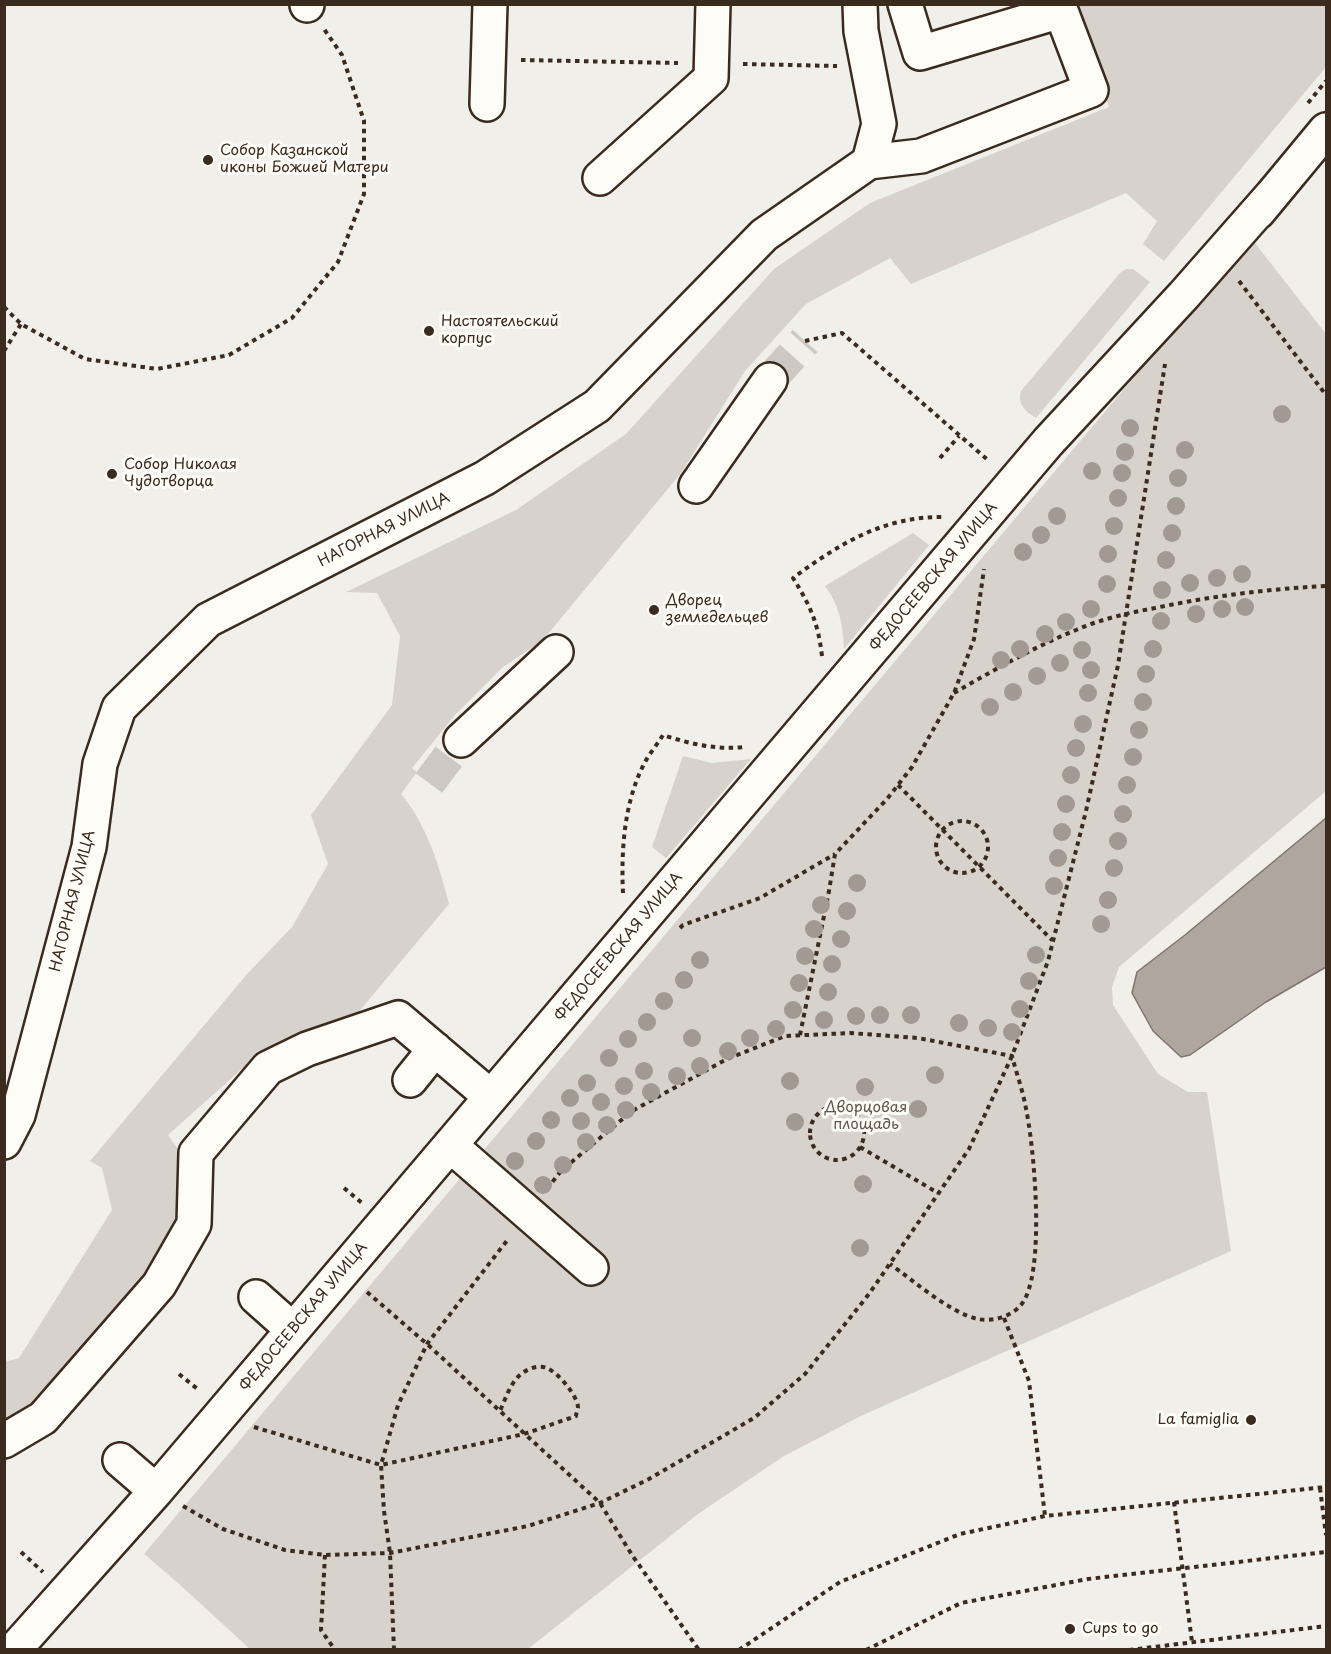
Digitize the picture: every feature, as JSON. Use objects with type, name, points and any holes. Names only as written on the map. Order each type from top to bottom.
[{"type":"street","points":[[487,104],[490,4]]},
{"type":"street","points":[[600,178],[711,78],[712,4]]},
{"type":"street","points":[[869,7],[861,31],[879,124],[869,162],[921,156],[1090,90],[1060,8],[920,53],[905,4]]},
{"type":"street","name":"ФЕДОСЕЕВСКАЯ УЛИЦА","points":[[15,1650],[156,1491],[1048,442],[1272,195],[1326,130]]},
{"type":"street","name":"НАГОРНАЯ УЛИЦА","points":[[4,1142],[18,1115],[89,847],[100,764],[119,708],[208,620],[485,478],[597,406],[764,235],[869,162]]},
{"type":"street","points":[[696,486],[770,380]]},
{"type":"street","points":[[461,740],[556,652]]},
{"type":"street","points":[[4,1441],[43,1418],[159,1285],[194,1224],[196,1153],[268,1068],[307,1050],[399,1018],[491,1097]]},
{"type":"street","points":[[410,1080],[435,1049]]},
{"type":"street","points":[[450,1145],[591,1268]]},
{"type":"street","points":[[256,1297],[293,1330]]},
{"type":"street","points":[[120,1460],[156,1491]]},
{"type":"path","points":[[4,306],[21,324],[85,358],[157,369],[229,355],[292,318],[338,262],[364,194],[364,121],[342,55],[307,5]]},
{"type":"path","points":[[520,60],[665,63]]},
{"type":"path","points":[[711,64],[838,66]]},
{"type":"path","points":[[1222,250],[1326,395]]},
{"type":"path","points":[[4,351],[21,324]]},
{"type":"path","points":[[805,341],[842,333],[991,463]]},
{"type":"path","points":[[156,1491],[223,1529],[285,1550],[325,1555],[390,1552],[528,1526],[600,1503],[649,1479],[754,1418],[805,1374],[869,1294],[969,1149],[1012,1056],[1048,961],[1118,665],[1165,363]]},
{"type":"path","points":[[940,458],[959,436]]},
{"type":"path","points":[[822,665],[819,631],[810,605],[794,578],[823,556],[873,529],[895,522],[933,516],[951,517]]},
{"type":"path","points":[[800,1035],[830,891],[835,854],[887,799],[912,767],[954,693],[974,639],[984,563]]},
{"type":"path","points":[[954,693],[1010,660],[1078,629],[1126,614],[1196,599],[1260,590],[1326,586]]},
{"type":"path","points":[[623,895],[625,827],[632,796],[643,765],[663,735],[686,743],[715,747],[749,746]]},
{"type":"path","points":[[898,785],[1053,941]]},
{"type":"path","points":[[964,820],[980,827],[985,835],[988,853],[979,867],[972,872],[955,873],[941,864],[935,848],[936,839],[942,830],[954,822],[964,820]]},
{"type":"path","points":[[890,1264],[958,1312],[980,1320],[1004,1318],[1021,1306],[1030,1285],[1036,1242],[1033,1153],[1025,1104],[1012,1056]]},
{"type":"path","points":[[841,1106],[851,1110],[859,1117],[864,1127],[864,1137],[860,1147],[854,1155],[844,1160],[823,1157],[815,1150],[811,1140],[810,1129],[814,1119],[831,1107],[841,1106]]},
{"type":"path","points":[[860,1147],[939,1193]]},
{"type":"path","points":[[344,1188],[367,1207]]},
{"type":"path","points":[[343,1271],[600,1503],[632,1555],[699,1650]]},
{"type":"path","points":[[1004,1318],[1029,1381],[1045,1516]]},
{"type":"path","points":[[254,1427],[381,1465],[524,1434],[576,1416],[578,1406],[563,1380],[548,1368],[536,1367],[523,1372],[512,1385],[500,1411]]},
{"type":"path","points":[[179,1374],[204,1395]]},
{"type":"path","points":[[740,1650],[840,1582],[960,1534],[1045,1516],[1326,1487]]},
{"type":"path","points":[[1320,1488],[1326,1535]]},
{"type":"path","points":[[1174,1502],[1192,1642]]},
{"type":"path","points":[[21,1552],[46,1574]]},
{"type":"path","points":[[866,1650],[961,1603],[1088,1580],[1326,1552]]},
{"type":"path","points":[[325,1555],[321,1630],[335,1650]]},
{"type":"path","points":[[1129,1650],[1326,1626]]},
{"type":"green space","points":[[1076,5],[1326,5],[1326,67],[1164,261],[1143,244],[1157,221],[1126,193],[911,284],[890,258],[806,304],[745,371],[681,473],[543,640],[503,667],[455,715],[412,768],[417,772],[401,794],[425,832],[449,904],[351,1021],[243,1068],[168,1135],[185,1159],[179,1214],[161,1258],[48,1398],[5,1426],[5,1362],[19,1358],[112,1210],[102,1168],[90,1161],[248,973],[292,927],[328,864],[311,815],[392,705],[400,636],[377,593],[346,592],[516,510],[626,434],[774,269],[870,203],[1109,107]]},
{"type":"green space","name":"Дворцовая площадь","points":[[1251,238],[1326,334],[1326,791],[1119,967],[1112,987],[1113,1005],[1158,1074],[1188,1092],[1207,1092],[1231,1251],[863,1415],[784,1456],[698,1514],[528,1649],[250,1649],[144,1554]]},
{"type":"green space","points":[[1126,269],[1133,269],[1150,282],[1036,418],[1028,413],[1020,400],[1021,391],[1120,273]]},
{"type":"green space","points":[[913,533],[929,545],[844,649],[839,615],[834,600],[825,586]]},
{"type":"green space","points":[[683,756],[712,763],[751,759],[666,858],[652,847]]},
{"type":"shaded area","points":[[1326,818],[1326,967],[1266,1002],[1190,1055],[1181,1057],[1153,1031],[1132,993],[1137,972]]},
{"type":"tunnel","points":[[770,380],[805,341]]},
{"type":"tunnel","points":[[429,783],[461,740]]},
{"type":"place","name":"Собор Казанской иконы Божией Матери","points":[[208,160]]},
{"type":"place","name":"Настоятельский корпус","points":[[429,331]]},
{"type":"place","name":"Собор Николая Чудотворца","points":[[112,474]]},
{"type":"place","name":"Дворец земледельцев","points":[[654,610]]},
{"type":"place","name":"La famiglia","points":[[1251,1420]]},
{"type":"place","name":"Cups to go","points":[[1070,1629]]}]
